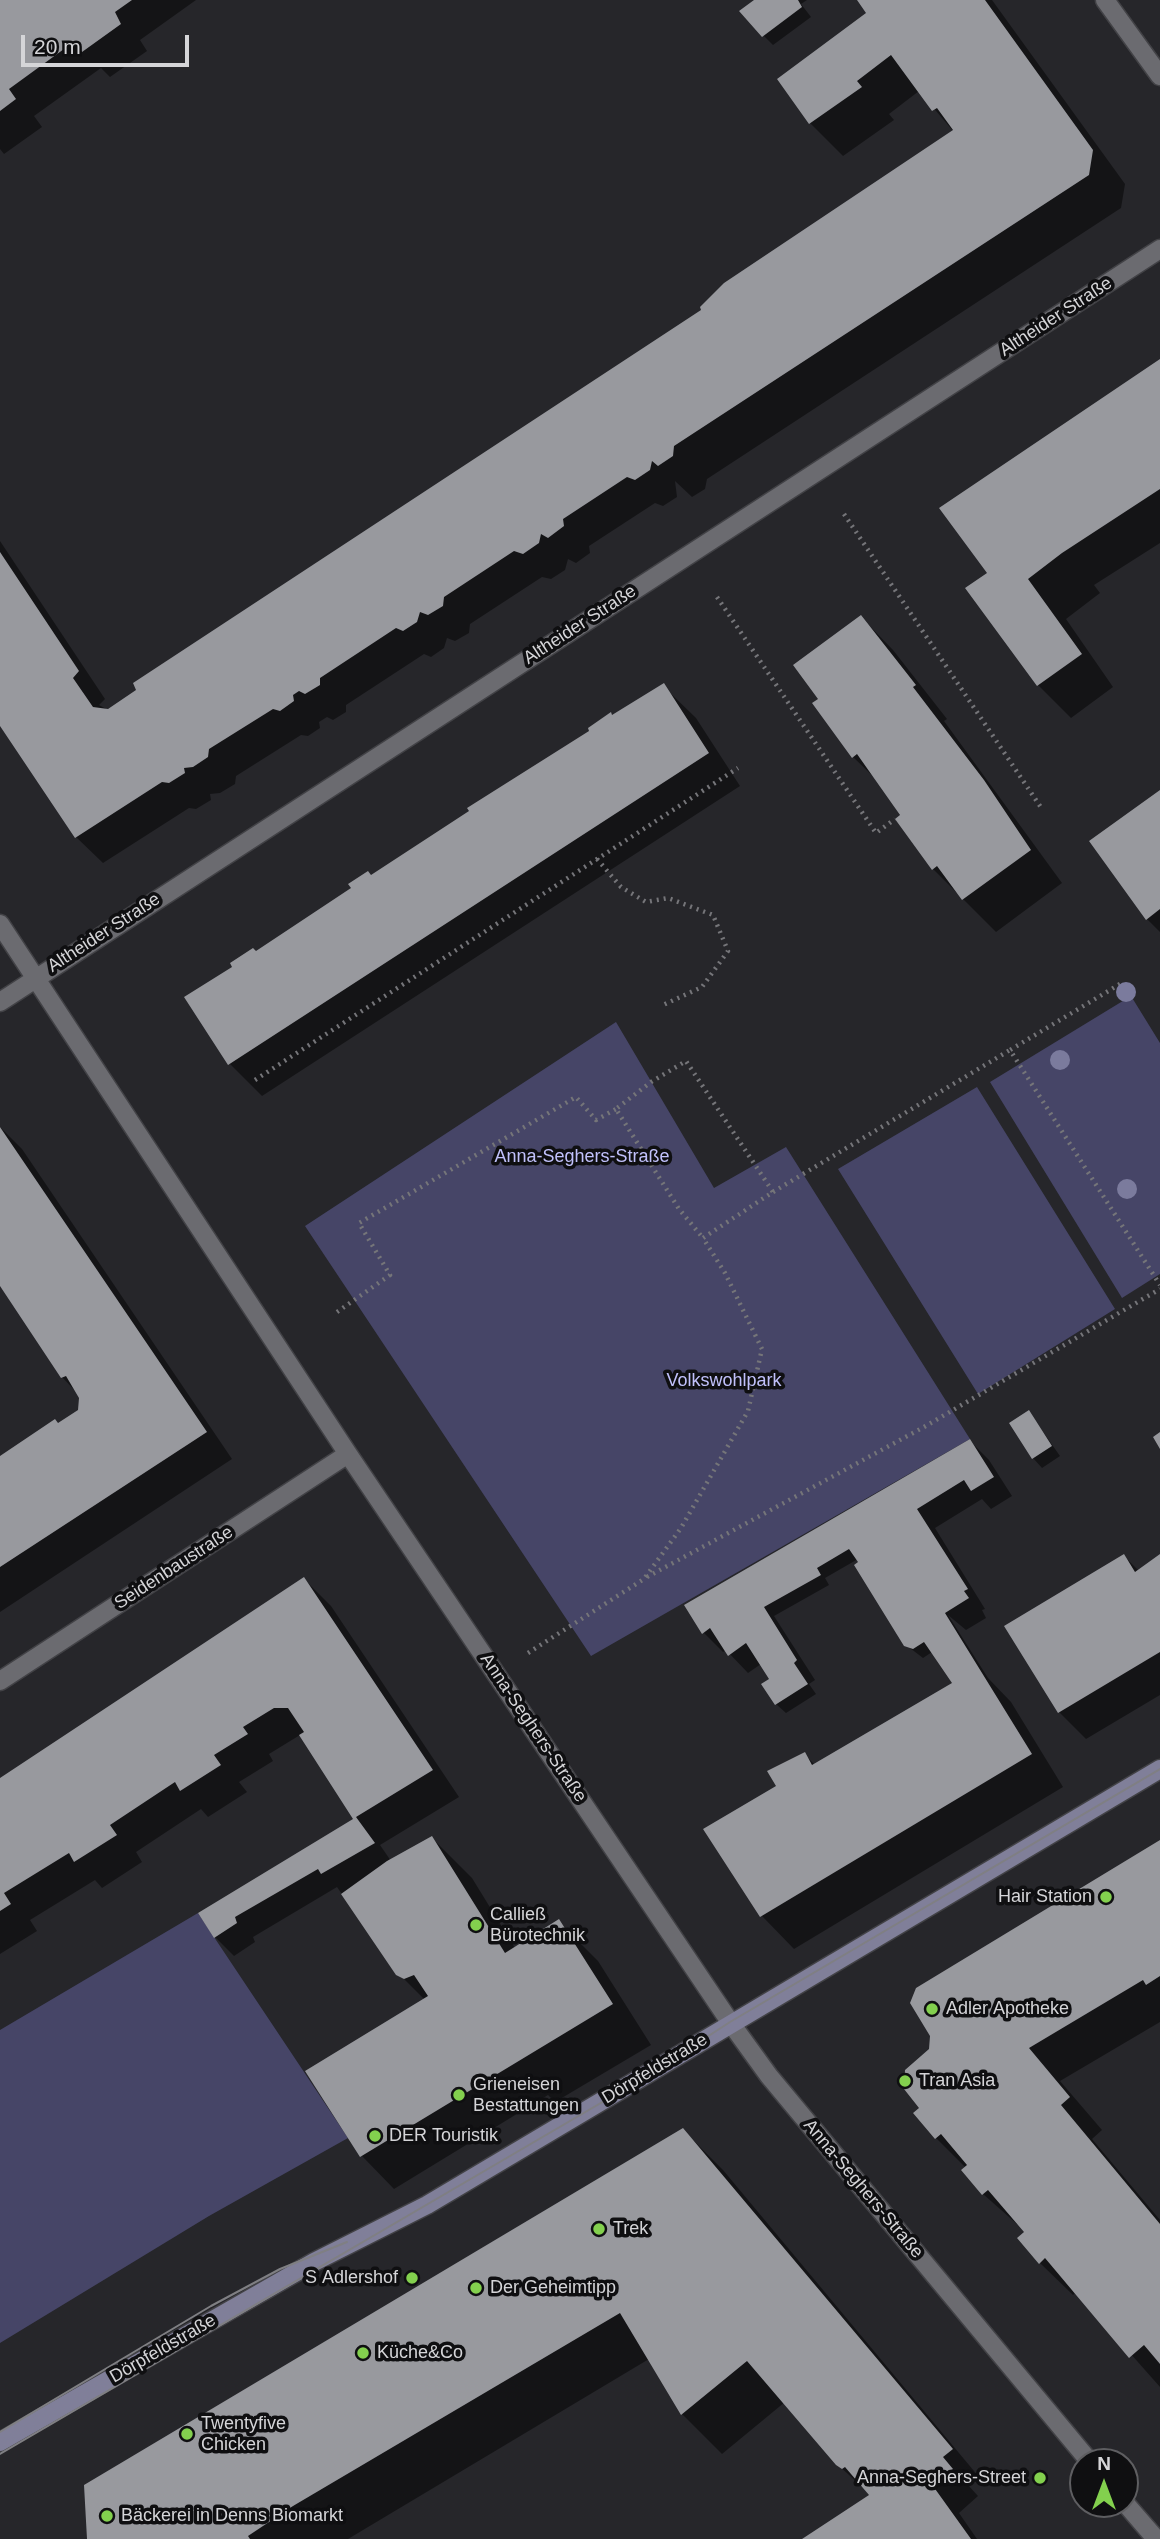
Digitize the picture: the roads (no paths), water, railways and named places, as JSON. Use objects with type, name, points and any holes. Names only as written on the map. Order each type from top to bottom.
[{"type":"street","points":[[1105,0],[1160,76]]},
{"type":"street","name":"Altheider Straße","points":[[0,1002],[1160,249]]},
{"type":"street","name":"Anna-Seghers-Straße","points":[[0,924],[348,1454],[730,2022],[769,2076],[1078,2448]]},
{"type":"street","name":"Seidenbaustraße","points":[[0,1681],[348,1454]]},
{"type":"street","name":"Dörpfeldstraße","points":[[0,2442],[314,2262],[427,2205],[730,2022],[1160,1769]]},
{"type":"street","points":[[1138,2518],[1155,2539]]},
{"type":"tram line","points":[[0,2454],[647,2076],[730,2022],[1160,1769]]},
{"type":"tram line","points":[[0,2432],[211,2306],[280,2269],[347,2242]]},
{"type":"place","name":"Hair Station","points":[[1106,1897]]},
{"type":"place","name":"Calließ Bürotechnik","points":[[476,1925]]},
{"type":"place","name":"Adler Apotheke","points":[[932,2009]]},
{"type":"place","name":"Tran Asia","points":[[905,2081]]},
{"type":"place","name":"Grieneisen Bestattungen","points":[[459,2095]]},
{"type":"place","name":"DER Touristik","points":[[375,2136]]},
{"type":"place","name":"Trek","points":[[599,2229]]},
{"type":"place","name":"S Adlershof","points":[[412,2278]]},
{"type":"place","name":"Der Geheimtipp","points":[[476,2288]]},
{"type":"place","name":"Küche&Co","points":[[363,2353]]},
{"type":"place","name":"Twentyfive Chicken","points":[[187,2434]]},
{"type":"place","name":"Anna-Seghers-Street","points":[[1040,2478]]},
{"type":"place","name":"Bäckerei in Denns Biomarkt","points":[[107,2516]]},
{"type":"park label","name":"Volkswohlpark","points":[[724,1381]]}]
